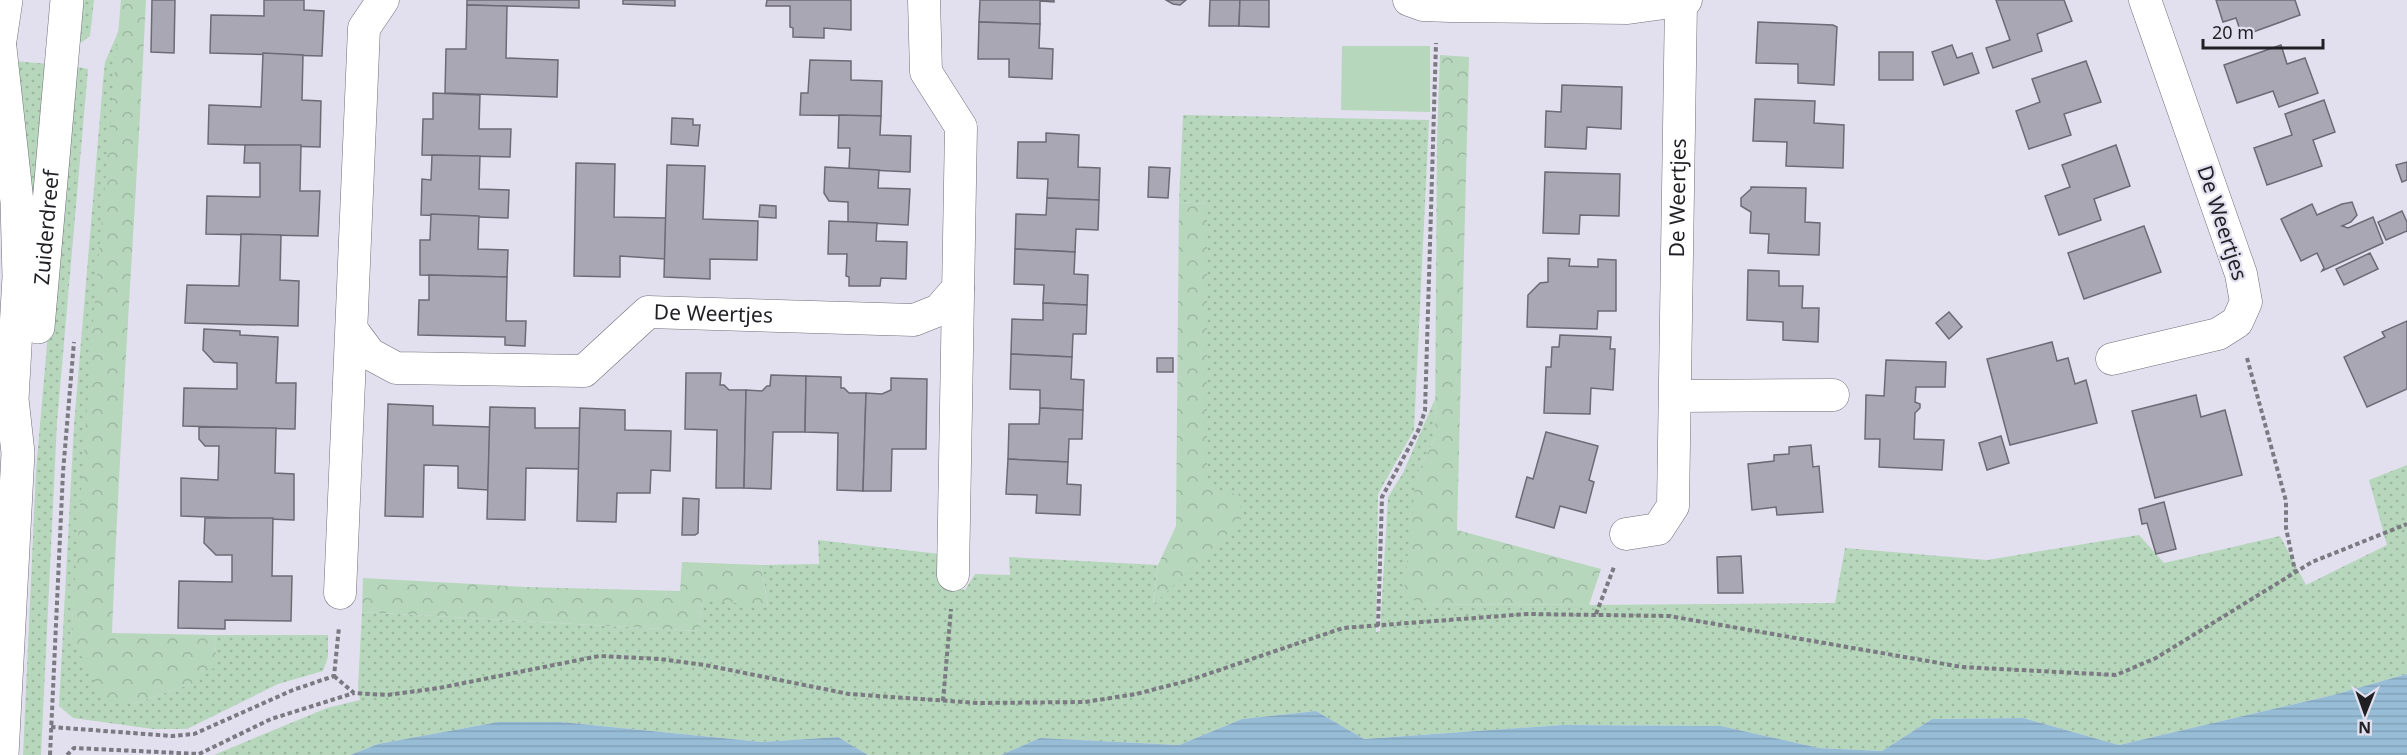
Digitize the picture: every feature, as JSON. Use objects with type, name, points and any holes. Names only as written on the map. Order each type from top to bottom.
[{"type":"street","points":[[0,40],[6,0]]},
{"type":"street","name":"Zuiderdreef","points":[[18,453],[32,398],[67,0]]},
{"type":"street","points":[[340,593],[364,28],[383,0]]},
{"type":"street","points":[[924,0],[926,72],[961,127],[953,575]]},
{"type":"street","name":"De Weertjes","points":[[1409,0],[1423,5],[1450,6],[1628,8],[1684,1],[1673,506],[1658,529],[1626,534]]},
{"type":"street","name":"De Weertjes","points":[[2145,0],[2241,274],[2246,302],[2237,322]]},
{"type":"street","name":"Zuiderdreef","points":[[0,48],[17,202],[19,277],[12,399],[18,453],[2,755]]},
{"type":"street","name":"De Weertjes","points":[[352,330],[370,354],[396,368],[584,371],[648,312],[914,321],[939,309],[958,288]]},
{"type":"street","points":[[2112,359],[2218,334],[2237,322]]},
{"type":"street","points":[[1676,396],[1833,395]]},
{"type":"path","points":[[1378,626],[1382,497],[1418,431],[1425,411],[1437,27],[1450,6]]},
{"type":"path","points":[[2237,322],[2286,501],[2286,528],[2295,571]]},
{"type":"path","points":[[50,755],[63,472],[75,332]]},
{"type":"path","points":[[67,755],[74,748],[200,754],[271,719],[354,693],[387,695],[439,688],[599,656],[660,659],[705,665],[849,694],[943,701],[1085,702],[1136,694],[1187,681],[1343,628],[1527,614],[1669,616],[1962,667],[2116,675],[2156,658],[2312,562],[2407,524]]},
{"type":"path","points":[[1596,614],[1626,534]]},
{"type":"path","points":[[943,701],[953,575]]},
{"type":"path","points":[[334,676],[340,593]]},
{"type":"path","points":[[51,727],[172,736],[194,734],[293,690],[314,685],[334,676]]},
{"type":"path","points":[[334,676],[354,693]]},
{"type":"green space","points":[[78,0],[94,0],[90,36],[82,42],[74,41]]},
{"type":"green space","points":[[121,0],[146,0],[112,633],[214,635],[216,653],[214,668],[191,684],[132,704],[103,699],[71,636],[93,322]]},
{"type":"green space","points":[[119,30],[71,636],[132,704],[191,684],[216,653],[214,635],[328,635],[328,657],[323,671],[278,684],[187,729],[153,729],[73,718],[59,706],[74,425],[103,81],[105,62]]},
{"type":"green space","points":[[1342,46],[1430,46],[1430,112],[1341,110]]},
{"type":"green space","points":[[1440,55],[1469,57],[1457,530],[1601,569],[1589,605],[1417,604],[1404,589],[1416,477],[1435,438],[1437,140]]},
{"type":"green space","points":[[14,61],[49,64],[36,195],[30,191]]},
{"type":"green space","points":[[73,66],[88,69],[57,422],[41,755],[23,755],[36,471],[71,68]]},
{"type":"green space","points":[[1183,115],[1429,120],[1414,430],[1378,494],[1376,632],[1380,631],[1388,497],[1403,473],[1435,399],[1435,438],[1416,477],[1417,604],[1835,603],[1845,548],[1987,560],[2139,535],[2164,563],[2280,536],[2306,585],[2387,545],[2369,480],[2407,465],[2407,674],[2333,695],[2119,745],[2023,718],[1932,719],[1882,751],[1819,748],[1721,726],[1563,725],[1364,739],[1316,711],[1242,719],[1179,745],[1040,738],[1001,755],[868,755],[838,737],[762,742],[561,722],[498,722],[378,744],[350,755],[214,755],[327,708],[360,700],[358,687],[362,612],[699,631],[702,598],[768,606],[761,565],[819,564],[818,540],[940,554],[942,585],[965,590],[975,574],[1010,575],[1009,557],[1158,565],[1153,604],[1207,488],[1207,204],[1179,202]]},
{"type":"green space","points":[[1179,202],[1207,204],[1207,487],[1239,495],[1241,521],[1153,605],[1158,565],[1176,526]]},
{"type":"green space","points":[[682,562],[761,565],[768,607],[702,599],[699,631],[362,612],[363,578],[526,587],[680,591]]},
{"type":"water","points":[[2407,674],[2407,755],[1001,755],[1040,738],[1179,745],[1242,719],[1316,711],[1364,739],[1563,725],[1721,726],[1819,748],[1882,751],[1932,719],[2023,718],[2119,745],[2333,695]]},
{"type":"water","points":[[498,722],[561,722],[762,742],[838,737],[868,755],[350,755],[378,744]]},
{"type":"building","points":[[152,0],[175,0],[174,53],[151,52]]},
{"type":"building","points":[[264,0],[304,0],[304,10],[324,11],[322,56],[210,53],[211,15],[264,16]]},
{"type":"building","points":[[467,0],[579,0],[579,8],[467,5]]},
{"type":"building","points":[[623,0],[675,0],[675,6],[623,4]]},
{"type":"building","points":[[767,0],[851,0],[851,30],[824,28],[824,38],[793,37],[793,28],[790,27],[790,6],[766,6]]},
{"type":"building","points":[[980,0],[1054,0],[1054,2],[1040,1],[1040,24],[979,22]]},
{"type":"building","points":[[1166,0],[1186,0],[1180,5]]},
{"type":"building","points":[[1210,0],[1240,0],[1239,26],[1209,26]]},
{"type":"building","points":[[1240,0],[1269,0],[1269,27],[1239,26]]},
{"type":"building","points":[[1996,0],[2064,0],[2072,21],[2037,34],[2042,51],[1993,68],[1986,48],[2010,40]]},
{"type":"building","points":[[2216,0],[2295,0],[2300,15],[2242,36],[2236,18],[2223,22]]},
{"type":"building","points":[[467,5],[507,6],[506,58],[558,60],[557,97],[445,93],[446,49],[466,49]]},
{"type":"building","points":[[979,22],[1040,24],[1039,48],[1053,49],[1052,79],[1009,77],[1009,59],[978,59]]},
{"type":"building","points":[[1758,22],[1837,27],[1834,85],[1798,83],[1798,64],[1756,63]]},
{"type":"building","points":[[1952,45],[1957,58],[1972,53],[1979,73],[1944,85],[1932,52]]},
{"type":"building","points":[[2281,45],[2287,64],[2305,58],[2318,93],[2279,107],[2273,91],[2237,103],[2224,65]]},
{"type":"building","points":[[1879,52],[1913,52],[1913,80],[1879,80]]},
{"type":"building","points":[[263,53],[303,55],[302,100],[321,101],[320,147],[208,144],[209,105],[261,107]]},
{"type":"building","points":[[810,60],[851,61],[851,80],[882,81],[881,116],[800,115],[801,93],[808,93]]},
{"type":"building","points":[[2086,61],[2101,102],[2064,114],[2071,135],[2029,149],[2016,111],[2040,102],[2032,79]]},
{"type":"building","points":[[1562,85],[1622,87],[1621,129],[1587,127],[1586,149],[1545,147],[1546,111],[1561,112]]},
{"type":"building","points":[[433,93],[480,95],[479,129],[511,129],[510,157],[422,155],[423,119],[433,119]]},
{"type":"building","points":[[1755,99],[1815,101],[1814,123],[1844,125],[1843,168],[1786,166],[1787,142],[1753,141]]},
{"type":"building","points":[[2324,100],[2335,132],[2313,140],[2322,166],[2267,185],[2254,148],[2292,135],[2285,114]]},
{"type":"building","points":[[839,115],[881,116],[880,135],[911,136],[910,172],[849,169],[850,148],[838,148]]},
{"type":"building","points":[[672,118],[693,119],[693,125],[700,125],[698,146],[671,144]]},
{"type":"building","points":[[1046,133],[1079,135],[1078,167],[1100,168],[1099,200],[1047,198],[1048,179],[1017,178],[1018,142],[1046,142]]},
{"type":"building","points":[[245,145],[301,145],[300,191],[320,191],[318,236],[206,234],[207,196],[260,197],[260,163],[244,163]]},
{"type":"building","points":[[2116,145],[2130,186],[2094,199],[2101,220],[2059,235],[2045,196],[2070,187],[2062,165]]},
{"type":"building","points":[[432,155],[480,156],[479,189],[509,190],[508,218],[421,215],[422,179],[431,180]]},
{"type":"building","points":[[2407,162],[2407,180],[2402,182],[2396,165]]},
{"type":"building","points":[[576,163],[615,164],[614,217],[666,218],[665,259],[620,256],[620,277],[574,276]]},
{"type":"building","points":[[667,165],[705,166],[703,219],[758,221],[757,260],[710,259],[710,279],[664,277]]},
{"type":"building","points":[[825,167],[879,170],[878,188],[910,189],[908,225],[848,222],[848,202],[829,201],[824,193]]},
{"type":"building","points":[[1149,167],[1170,168],[1168,198],[1148,197]]},
{"type":"building","points":[[1545,172],[1620,174],[1619,216],[1580,215],[1579,234],[1543,233]]},
{"type":"building","points":[[1751,187],[1806,188],[1805,222],[1820,223],[1819,255],[1768,253],[1769,234],[1750,233],[1751,212],[1741,206],[1741,198]]},
{"type":"building","points":[[1047,198],[1099,200],[1098,230],[1076,229],[1075,252],[1015,249],[1016,214],[1046,215]]},
{"type":"building","points":[[2352,202],[2357,215],[2351,222],[2342,226],[2348,228],[2373,217],[2383,243],[2322,271],[2324,268],[2317,253],[2301,261],[2281,219],[2312,204],[2317,215]]},
{"type":"building","points":[[760,205],[776,206],[776,218],[759,217]]},
{"type":"building","points":[[2402,211],[2407,222],[2407,231],[2386,240],[2378,222]]},
{"type":"building","points":[[431,214],[479,216],[478,249],[508,250],[507,277],[420,275],[420,240],[430,240]]},
{"type":"building","points":[[829,221],[877,223],[876,241],[907,242],[906,279],[881,278],[880,286],[849,286],[849,277],[846,276],[847,254],[828,254]]},
{"type":"building","points":[[2144,226],[2161,272],[2084,299],[2068,253]]},
{"type":"building","points":[[241,234],[281,235],[280,280],[299,281],[298,326],[185,323],[187,285],[239,286]]},
{"type":"building","points":[[1015,249],[1075,252],[1074,274],[1088,275],[1087,305],[1043,303],[1044,285],[1014,284]]},
{"type":"building","points":[[2370,253],[2378,269],[2344,285],[2336,269]]},
{"type":"building","points":[[1548,258],[1570,259],[1569,266],[1598,267],[1598,259],[1616,260],[1616,311],[1598,311],[1597,329],[1527,327],[1528,295],[1540,283],[1548,282]]},
{"type":"building","points":[[1748,270],[1779,271],[1779,286],[1803,286],[1802,308],[1819,308],[1818,342],[1783,340],[1783,322],[1747,320]]},
{"type":"building","points":[[429,275],[507,277],[506,321],[526,321],[525,346],[505,345],[505,337],[418,335],[419,300],[429,300]]},
{"type":"building","points":[[1043,303],[1087,305],[1086,334],[1073,334],[1072,357],[1011,354],[1012,319],[1043,320]]},
{"type":"building","points":[[1949,312],[1962,327],[1949,339],[1936,323]]},
{"type":"building","points":[[2407,321],[2407,389],[2367,407],[2344,357],[2385,337],[2382,332]]},
{"type":"building","points":[[204,329],[240,331],[240,335],[278,337],[276,383],[296,383],[295,429],[183,426],[184,388],[237,389],[237,363],[214,362],[203,350]]},
{"type":"building","points":[[1560,335],[1611,337],[1610,349],[1615,349],[1613,390],[1591,388],[1590,414],[1544,413],[1546,367],[1551,367],[1552,347],[1559,347]]},
{"type":"building","points":[[2052,342],[2057,361],[2068,358],[2075,384],[2086,380],[2097,423],[2010,445],[1987,359]]},
{"type":"building","points":[[1011,354],[1072,357],[1071,379],[1084,380],[1083,410],[1040,408],[1040,390],[1010,389]]},
{"type":"building","points":[[1157,358],[1173,358],[1173,372],[1157,372]]},
{"type":"building","points":[[1886,360],[1946,362],[1945,387],[1916,387],[1915,402],[1920,404],[1920,408],[1915,413],[1914,439],[1944,440],[1942,470],[1879,467],[1880,439],[1865,439],[1866,395],[1884,396]]},
{"type":"building","points":[[686,373],[721,373],[720,385],[724,385],[729,390],[746,390],[744,488],[716,488],[717,430],[685,429]]},
{"type":"building","points":[[771,375],[806,376],[805,432],[773,432],[771,489],[744,488],[746,390],[762,391],[770,386]]},
{"type":"building","points":[[806,376],[841,377],[841,388],[849,393],[866,393],[863,491],[837,490],[838,433],[805,432]]},
{"type":"building","points":[[891,378],[927,379],[926,449],[892,449],[891,491],[863,491],[866,393],[882,394],[891,390]]},
{"type":"building","points":[[2196,395],[2201,417],[2225,410],[2242,475],[2155,498],[2132,411]]},
{"type":"building","points":[[388,404],[433,406],[433,425],[490,427],[488,490],[458,488],[458,466],[424,465],[423,517],[385,516]]},
{"type":"building","points":[[490,407],[535,408],[535,428],[581,428],[579,469],[526,468],[525,520],[487,519]]},
{"type":"building","points":[[580,408],[625,410],[625,430],[671,431],[670,471],[651,470],[650,493],[617,493],[616,522],[577,521]]},
{"type":"building","points":[[1040,408],[1083,410],[1082,439],[1069,439],[1068,462],[1008,459],[1009,424],[1039,424]]},
{"type":"building","points":[[199,427],[276,428],[275,473],[294,474],[294,520],[181,516],[181,478],[218,480],[219,446],[205,446],[199,439]]},
{"type":"building","points":[[1546,432],[1598,446],[1589,480],[1594,482],[1586,513],[1560,506],[1554,528],[1516,517],[1527,477],[1533,479]]},
{"type":"building","points":[[2001,436],[2009,463],[1987,470],[1979,443]]},
{"type":"building","points":[[1811,445],[1813,467],[1819,466],[1823,512],[1777,515],[1776,507],[1752,510],[1748,464],[1774,461],[1774,455],[1789,454],[1789,447]]},
{"type":"building","points":[[1008,459],[1068,462],[1067,484],[1081,485],[1080,515],[1036,513],[1037,495],[1006,494]]},
{"type":"building","points":[[683,498],[699,499],[698,533],[695,535],[682,535]]},
{"type":"building","points":[[2164,502],[2176,549],[2156,554],[2147,523],[2142,524],[2139,509]]},
{"type":"building","points":[[205,518],[273,518],[272,576],[292,576],[291,621],[225,620],[225,629],[178,628],[179,581],[232,582],[232,555],[216,555],[204,543]]},
{"type":"building","points":[[1741,556],[1743,593],[1718,593],[1717,557]]}]
